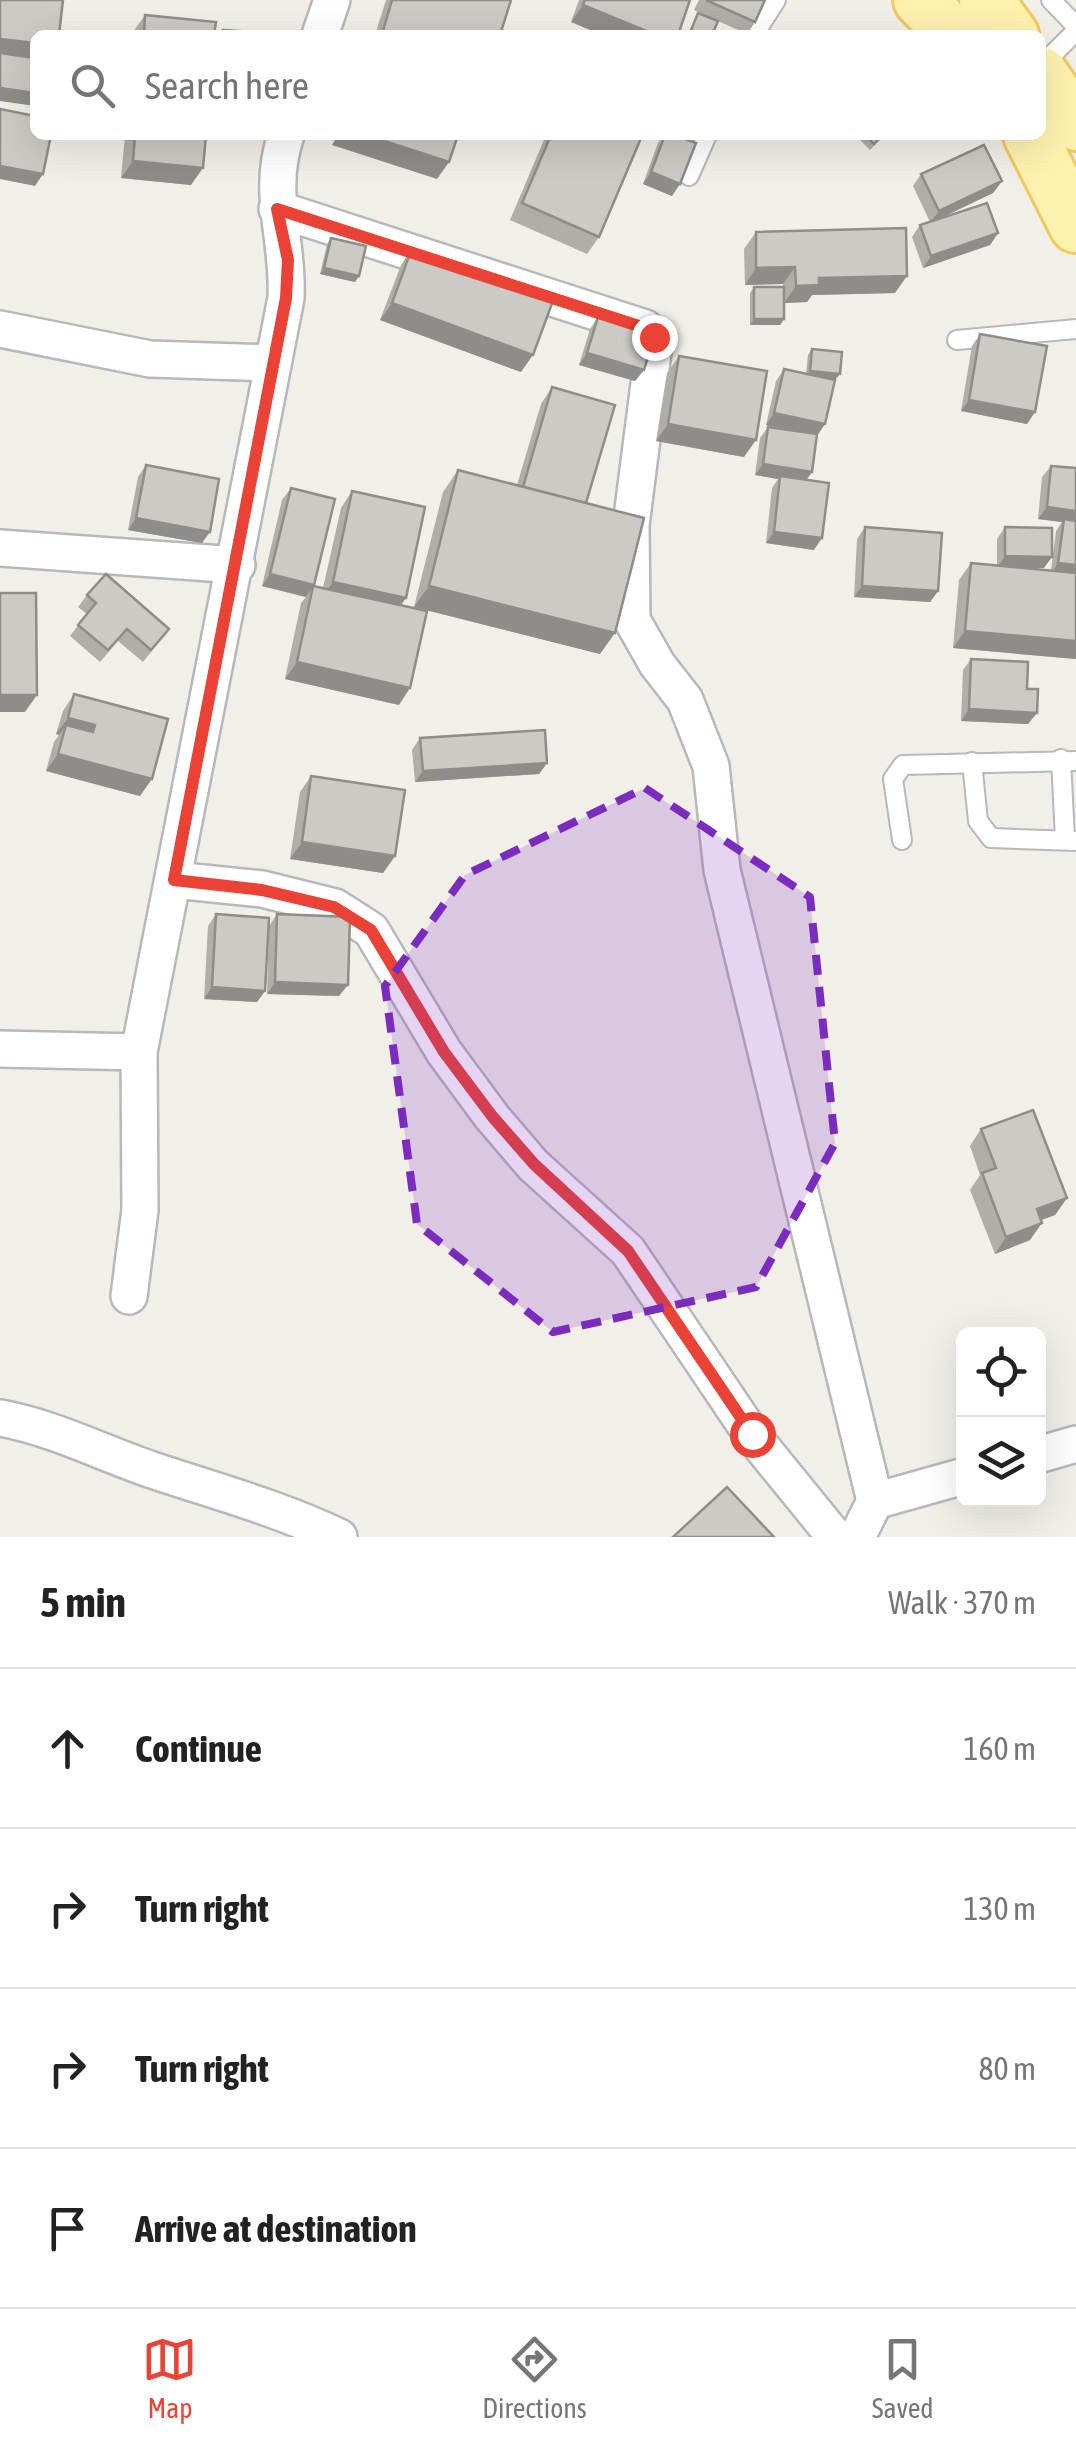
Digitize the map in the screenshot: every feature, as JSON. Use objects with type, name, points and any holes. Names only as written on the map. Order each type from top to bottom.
[{"type":"main road","points":[[920,0],[949,30]]},
{"type":"main road","points":[[986,0],[1008,30]]},
{"type":"main road","points":[[1046,78],[1076,124]]},
{"type":"main road","points":[[1033,140],[1076,226]]},
{"type":"street","points":[[322,30],[332,0]]},
{"type":"street","points":[[129,1296],[140,1210],[140,1052],[286,298],[288,260],[277,209],[275,167],[284,140]]},
{"type":"street","points":[[277,209],[645,328],[654,337],[631,525],[632,620],[657,664],[685,700],[711,766],[722,870],[875,1501],[857,1537]]},
{"type":"street","points":[[0,330],[150,359],[273,363]]},
{"type":"street","points":[[0,548],[237,565]]},
{"type":"street","points":[[174,880],[262,890],[334,907],[371,930],[444,1052],[492,1116],[534,1164],[628,1251],[752,1434],[835,1537]]},
{"type":"street","points":[[0,1049],[140,1052]]},
{"type":"street","points":[[0,1418],[38,1425],[149,1469],[291,1514],[339,1537]]},
{"type":"street","points":[[1046,1453],[1076,1444]]},
{"type":"street","points":[[875,1501],[956,1478]]},
{"type":"lane","points":[[757,30],[776,0]]},
{"type":"lane","points":[[1046,64],[1076,29],[1052,0]]},
{"type":"lane","points":[[688,176],[705,140]]},
{"type":"lane","points":[[957,340],[1076,329]]},
{"type":"lane","points":[[902,840],[893,779],[896,769],[916,763],[1069,760],[1071,840],[1007,840],[983,832],[972,762]]},
{"type":"highlighted area","points":[[645,788],[810,897],[835,1143],[756,1287],[553,1332],[417,1224],[385,986],[465,875]]},
{"type":"building","points":[[0,0],[63,0],[60,30],[30,30],[30,42],[0,39]]},
{"type":"building","points":[[392,0],[511,0],[502,30],[383,30]]},
{"type":"building","points":[[585,0],[690,0],[680,30],[644,30],[583,5]]},
{"type":"building","points":[[706,0],[765,0],[755,22]]},
{"type":"building","points":[[698,13],[718,21],[714,30],[691,30]]},
{"type":"building","points":[[145,15],[216,22],[215,30],[144,30]]},
{"type":"building","points":[[0,53],[30,57],[30,92],[0,88]]},
{"type":"building","points":[[0,109],[30,115],[30,140],[50,140],[43,174],[0,166]]},
{"type":"building","points":[[135,140],[206,140],[203,168],[133,161]]},
{"type":"building","points":[[381,140],[456,140],[449,162]]},
{"type":"building","points":[[549,140],[640,140],[599,237],[522,203]]},
{"type":"building","points":[[663,140],[696,143],[680,184],[651,172]]},
{"type":"building","points":[[984,145],[1002,181],[939,211],[921,174]]},
{"type":"building","points":[[987,203],[998,233],[931,256],[920,225]]},
{"type":"building","points":[[906,228],[907,276],[819,278],[819,285],[796,286],[795,267],[756,268],[756,232]]},
{"type":"building","points":[[331,238],[366,246],[359,276],[324,268]]},
{"type":"building","points":[[412,248],[553,301],[533,355],[392,303]]},
{"type":"building","points":[[754,287],[784,287],[784,319],[754,319]]},
{"type":"building","points":[[598,317],[655,334],[644,370],[587,353]]},
{"type":"building","points":[[980,334],[1047,346],[1035,412],[969,400]]},
{"type":"building","points":[[812,349],[842,352],[840,374],[810,371]]},
{"type":"building","points":[[679,356],[767,371],[756,440],[668,424]]},
{"type":"building","points":[[784,369],[835,380],[825,424],[774,413]]},
{"type":"building","points":[[552,387],[615,405],[586,503],[523,487]]},
{"type":"building","points":[[768,427],[817,434],[812,472],[763,464]]},
{"type":"building","points":[[146,465],[219,479],[210,532],[136,518]]},
{"type":"building","points":[[1051,466],[1076,468],[1076,511],[1047,507]]},
{"type":"building","points":[[458,470],[644,518],[615,633],[429,586]]},
{"type":"building","points":[[780,476],[829,483],[822,538],[774,532]]},
{"type":"building","points":[[291,488],[335,499],[314,585],[270,574]]},
{"type":"building","points":[[352,491],[425,507],[406,598],[333,582]]},
{"type":"building","points":[[1064,519],[1076,521],[1076,565],[1058,563]]},
{"type":"building","points":[[865,527],[942,533],[938,591],[862,586]]},
{"type":"building","points":[[1005,527],[1052,528],[1052,557],[1005,556]]},
{"type":"building","points":[[971,563],[1076,573],[1076,641],[965,631]]},
{"type":"building","points":[[106,574],[169,629],[151,650],[127,629],[108,650],[78,625],[96,603],[87,595]]},
{"type":"building","points":[[313,586],[427,611],[410,688],[297,662]]},
{"type":"building","points":[[0,593],[36,593],[37,695],[0,695]]},
{"type":"building","points":[[971,659],[1028,662],[1027,689],[1038,689],[1037,713],[969,709]]},
{"type":"building","points":[[74,694],[168,719],[152,779],[58,754],[66,725],[93,732],[95,725],[68,718]]},
{"type":"building","points":[[545,730],[547,763],[423,771],[420,738]]},
{"type":"building","points":[[311,776],[405,790],[395,856],[302,842]]},
{"type":"building","points":[[216,914],[269,918],[265,991],[212,987]]},
{"type":"building","points":[[277,914],[350,917],[348,985],[275,982]]},
{"type":"building","points":[[1033,1110],[1067,1198],[1037,1209],[1042,1223],[1006,1237],[982,1173],[996,1168],[981,1129]]},
{"type":"building","points":[[727,1487],[774,1537],[673,1537]]},
{"type":"route","points":[[654,337],[645,328],[277,209],[288,260],[286,298],[174,880],[262,890],[334,907],[371,930],[444,1052],[492,1116],[534,1164],[628,1251],[655,1285],[752,1434]]}]
